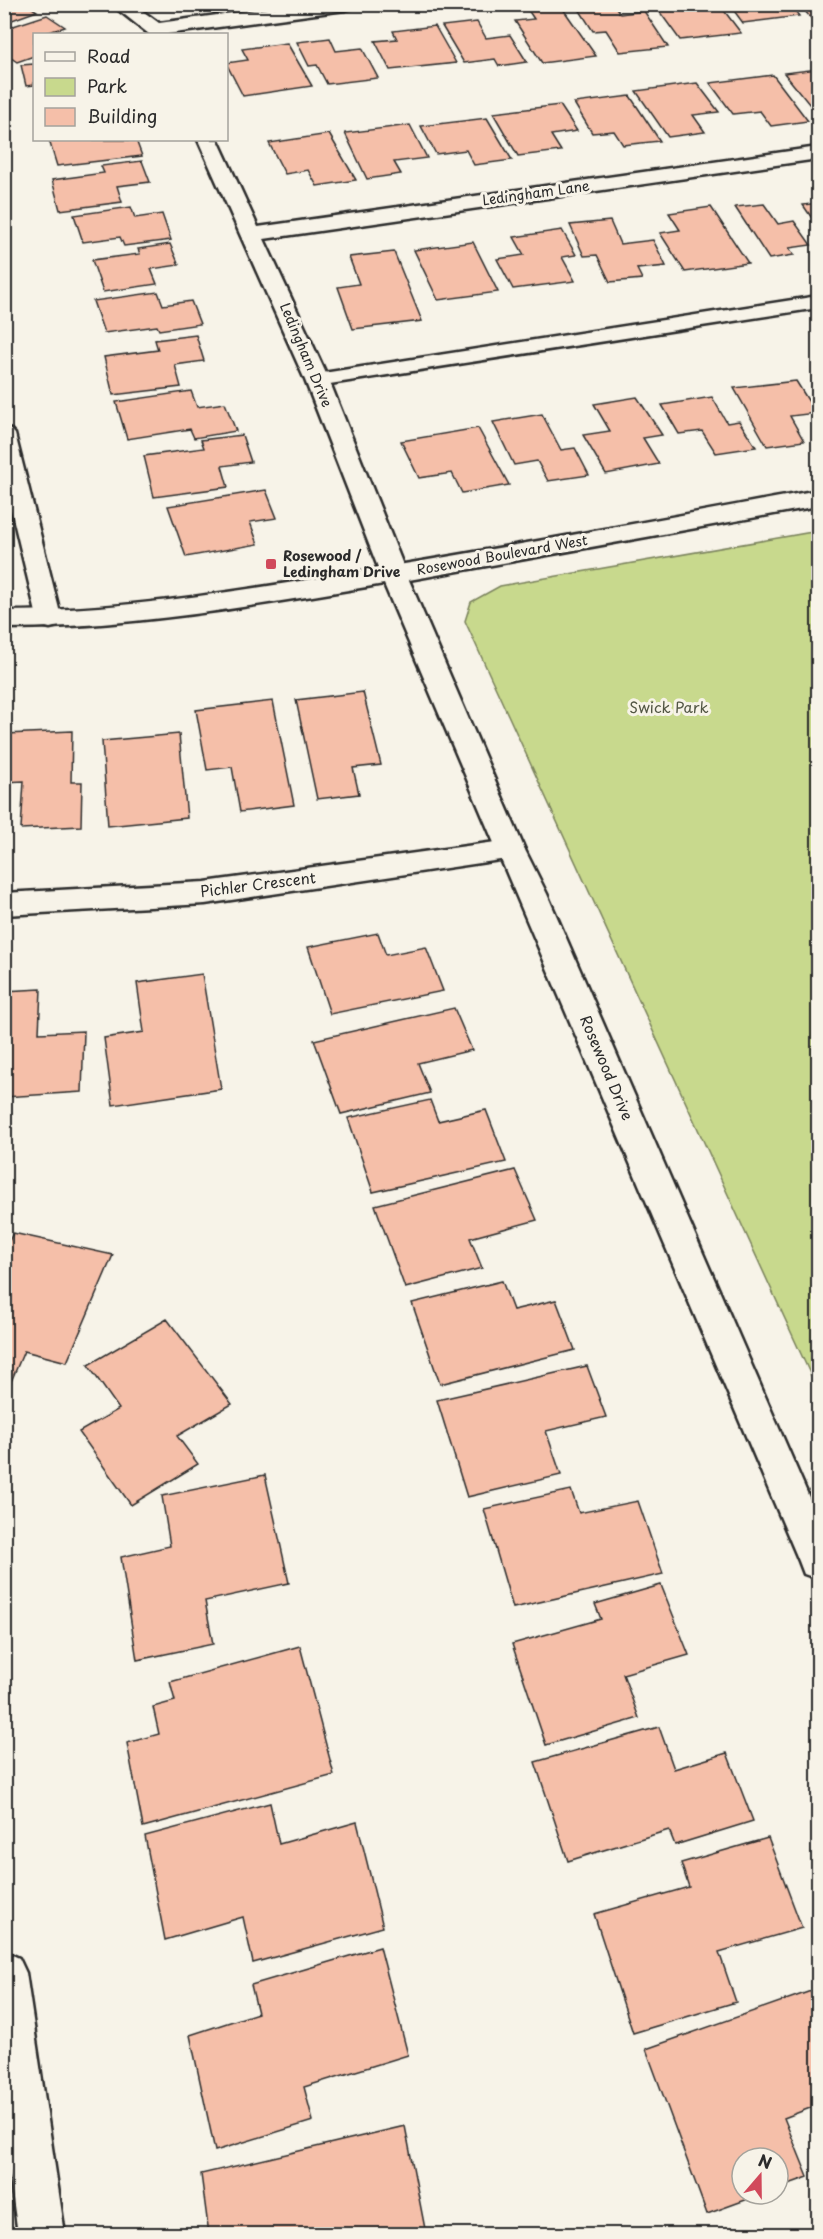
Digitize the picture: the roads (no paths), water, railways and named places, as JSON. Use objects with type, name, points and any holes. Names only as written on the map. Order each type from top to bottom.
[{"type":"street","points":[[120,4],[157,32],[345,4]]},
{"type":"street","name":"Ledingham Drive","points":[[208,141],[253,234],[318,381],[394,575]]},
{"type":"street","name":"Ledingham Lane","points":[[253,234],[819,153]]},
{"type":"street","name":"Rosewood Boulevard West","points":[[4,620],[50,621],[160,609],[394,575],[819,498]]},
{"type":"street","name":"Rosewood Drive","points":[[394,575],[510,850],[536,905],[819,1561]]},
{"type":"street","name":"Pichler Crescent","points":[[4,904],[205,893],[510,850]]},
{"type":"street","points":[[4,1973],[42,2235]]},
{"type":"lane","points":[[318,381],[819,302]]},
{"type":"lane","points":[[4,434],[50,621]]},
{"type":"place","name":"Rosewood / Ledingham Drive","points":[[271,564]]},
{"type":"park label","name":"Swick Park","points":[[669,708]]}]
